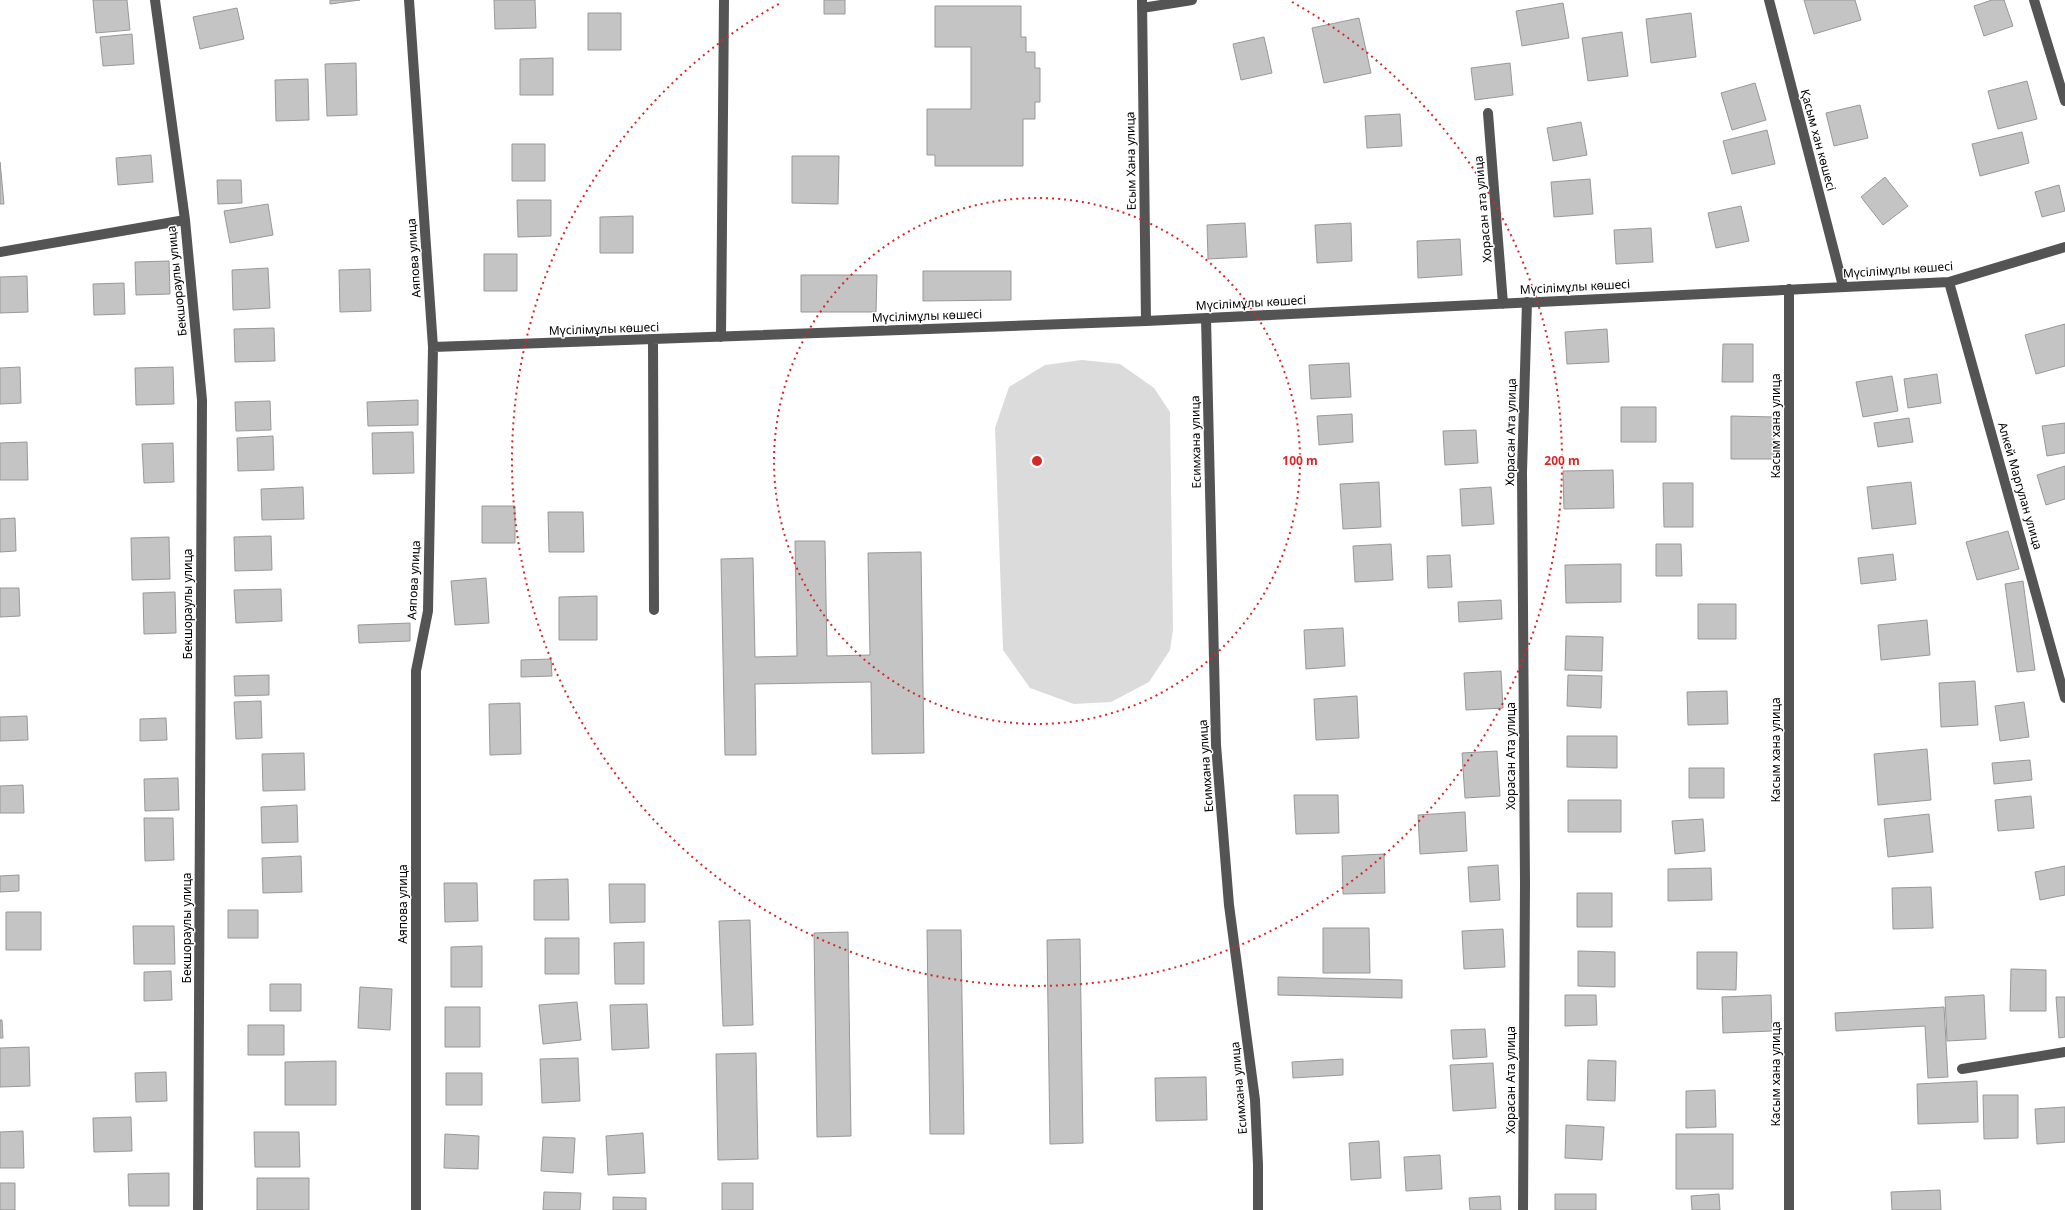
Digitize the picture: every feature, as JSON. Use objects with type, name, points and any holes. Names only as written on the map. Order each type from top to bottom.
[{"type":"street","name":"Бекшораулы улица","points":[[156,0],[185,220],[202,400],[198,1210]]},
{"type":"street","name":"Аяпова улица","points":[[409,0],[433,347],[428,611],[416,671],[416,1210]]},
{"type":"street","points":[[721,337],[724,0]]},
{"type":"street","points":[[1142,4],[1192,0]]},
{"type":"street","name":"Қасым хан көшесі","points":[[1769,0],[1843,286]]},
{"type":"street","points":[[2034,0],[2065,101]]},
{"type":"street","name":"Есым Хана улица","points":[[1142,4],[1146,321]]},
{"type":"street","name":"Хорасан ата улица","points":[[1488,113],[1503,304]]},
{"type":"street","points":[[0,252],[185,220]]},
{"type":"street","name":"Мүсілімұлы көшесі","points":[[433,347],[1146,321],[1949,282],[2065,247]]},
{"type":"street","name":"Алкей Маргулан улица","points":[[1949,282],[2065,698]]},
{"type":"street","name":"Касым хана улица","points":[[1789,289],[1789,1210]]},
{"type":"street","name":"Хорасан Ата улица","points":[[1523,1210],[1525,875],[1522,472],[1527,302]]},
{"type":"street","name":"Есимхана улица","points":[[1206,318],[1216,745],[1229,905],[1255,1100],[1258,1210]]},
{"type":"street","points":[[653,340],[654,610]]},
{"type":"street","points":[[1962,1069],[2065,1052]]},
{"type":"shaded area","points":[[1082,360],[1120,364],[1154,388],[1170,412],[1173,630],[1170,650],[1149,682],[1111,702],[1074,704],[1030,688],[1003,650],[995,428],[1009,387],[1045,365]]},
{"type":"building","points":[[93,0],[127,0],[130,30],[96,33]]},
{"type":"building","points":[[330,0],[360,0],[330,4]]},
{"type":"building","points":[[494,0],[535,0],[536,28],[495,29]]},
{"type":"building","points":[[824,0],[845,0],[845,14],[824,14]]},
{"type":"building","points":[[1804,0],[1855,0],[1861,20],[1814,34]]},
{"type":"building","points":[[1992,0],[2004,0],[2013,26],[1984,36],[1974,6]]},
{"type":"building","points":[[1563,3],[1569,38],[1522,46],[1516,11]]},
{"type":"building","points":[[935,6],[1021,6],[1021,37],[1026,37],[1026,52],[1035,52],[1035,68],[1040,68],[1040,102],[1035,102],[1035,119],[1023,119],[1023,166],[935,166],[935,155],[927,155],[927,109],[971,109],[971,47],[935,47]]},
{"type":"building","points":[[237,8],[244,39],[200,49],[193,17]]},
{"type":"building","points":[[588,13],[621,13],[621,50],[588,50]]},
{"type":"building","points":[[1691,13],[1696,57],[1651,63],[1646,19]]},
{"type":"building","points":[[1359,18],[1371,73],[1324,83],[1312,28]]},
{"type":"building","points":[[1622,32],[1628,76],[1588,81],[1582,38]]},
{"type":"building","points":[[132,34],[134,64],[103,66],[100,37]]},
{"type":"building","points":[[1264,37],[1272,73],[1241,80],[1233,44]]},
{"type":"building","points":[[553,58],[553,95],[520,95],[520,59]]},
{"type":"building","points":[[356,63],[357,115],[327,116],[325,64]]},
{"type":"building","points":[[1510,63],[1513,95],[1475,100],[1471,68]]},
{"type":"building","points":[[308,79],[309,120],[276,121],[275,80]]},
{"type":"building","points":[[2027,81],[2037,119],[1998,129],[1988,91]]},
{"type":"building","points":[[1755,83],[1766,120],[1732,130],[1721,93]]},
{"type":"building","points":[[1860,105],[1868,138],[1834,146],[1826,113]]},
{"type":"building","points":[[1400,114],[1402,146],[1367,148],[1365,116]]},
{"type":"building","points":[[1581,122],[1587,155],[1553,161],[1547,128]]},
{"type":"building","points":[[1767,130],[1775,164],[1732,174],[1723,141]]},
{"type":"building","points":[[2022,132],[2029,163],[1980,176],[1972,144]]},
{"type":"building","points":[[512,144],[545,144],[545,181],[512,181]]},
{"type":"building","points":[[151,155],[153,182],[118,185],[116,158]]},
{"type":"building","points":[[792,156],[839,156],[838,204],[792,203]]},
{"type":"building","points":[[0,162],[4,204],[0,204]]},
{"type":"building","points":[[1885,177],[1908,206],[1883,225],[1861,197]]},
{"type":"building","points":[[1590,179],[1593,214],[1554,217],[1551,182]]},
{"type":"building","points":[[217,180],[241,180],[242,203],[218,204]]},
{"type":"building","points":[[2059,185],[2065,211],[2042,217],[2035,192]]},
{"type":"building","points":[[517,200],[551,200],[551,236],[518,237]]},
{"type":"building","points":[[268,204],[273,235],[230,243],[224,211]]},
{"type":"building","points":[[1741,206],[1749,241],[1716,248],[1708,213]]},
{"type":"building","points":[[633,216],[633,253],[600,253],[600,217]]},
{"type":"building","points":[[1245,223],[1247,257],[1208,259],[1207,225]]},
{"type":"building","points":[[1351,223],[1352,261],[1317,263],[1315,225]]},
{"type":"building","points":[[1651,228],[1653,262],[1616,264],[1614,230]]},
{"type":"building","points":[[1460,239],[1462,275],[1418,278],[1417,241]]},
{"type":"building","points":[[484,254],[517,254],[517,291],[484,291]]},
{"type":"building","points":[[169,261],[170,294],[136,295],[135,262]]},
{"type":"building","points":[[268,268],[270,308],[233,310],[232,270]]},
{"type":"building","points":[[370,269],[371,311],[340,312],[339,270]]},
{"type":"building","points":[[923,271],[1011,271],[1011,300],[923,301]]},
{"type":"building","points":[[801,275],[877,275],[876,312],[801,312]]},
{"type":"building","points":[[27,276],[28,312],[0,313],[0,277]]},
{"type":"building","points":[[124,283],[125,314],[94,315],[93,284]]},
{"type":"building","points":[[2065,324],[2065,366],[2036,374],[2025,335]]},
{"type":"building","points":[[274,328],[275,361],[235,362],[234,329]]},
{"type":"building","points":[[1607,329],[1609,362],[1567,364],[1565,332]]},
{"type":"building","points":[[1723,344],[1753,344],[1753,382],[1722,382]]},
{"type":"building","points":[[1349,363],[1351,397],[1311,399],[1309,365]]},
{"type":"building","points":[[20,367],[21,403],[0,404],[0,368]]},
{"type":"building","points":[[173,367],[174,404],[136,405],[135,368]]},
{"type":"building","points":[[1937,374],[1941,403],[1908,408],[1904,379]]},
{"type":"building","points":[[1892,376],[1898,411],[1863,417],[1856,382]]},
{"type":"building","points":[[418,400],[418,425],[368,426],[367,402]]},
{"type":"building","points":[[270,401],[271,430],[236,431],[235,402]]},
{"type":"building","points":[[1621,407],[1656,407],[1656,442],[1621,442]]},
{"type":"building","points":[[1352,414],[1353,442],[1319,445],[1317,416]]},
{"type":"building","points":[[1731,416],[1774,417],[1774,459],[1731,459]]},
{"type":"building","points":[[1909,418],[1913,442],[1878,447],[1874,423]]},
{"type":"building","points":[[2065,423],[2065,453],[2047,456],[2042,426]]},
{"type":"building","points":[[1476,430],[1478,463],[1445,465],[1443,431]]},
{"type":"building","points":[[413,432],[414,473],[373,474],[372,433]]},
{"type":"building","points":[[273,436],[274,470],[238,471],[237,438]]},
{"type":"building","points":[[27,442],[28,480],[0,480],[0,443]]},
{"type":"building","points":[[173,443],[174,482],[144,483],[142,444]]},
{"type":"building","points":[[2065,466],[2065,499],[2046,505],[2037,475]]},
{"type":"building","points":[[1613,470],[1614,508],[1564,509],[1563,471]]},
{"type":"building","points":[[1379,482],[1381,527],[1343,529],[1340,484]]},
{"type":"building","points":[[1911,482],[1916,524],[1872,529],[1867,487]]},
{"type":"building","points":[[1663,483],[1693,483],[1693,527],[1664,527]]},
{"type":"building","points":[[303,487],[304,519],[262,520],[261,489]]},
{"type":"building","points":[[1491,487],[1494,524],[1462,526],[1460,489]]},
{"type":"building","points":[[482,506],[515,506],[515,543],[482,543]]},
{"type":"building","points":[[548,512],[583,512],[584,552],[549,552]]},
{"type":"building","points":[[15,518],[16,551],[0,552],[0,519]]},
{"type":"building","points":[[2008,531],[2019,569],[1977,580],[1966,542]]},
{"type":"building","points":[[271,536],[272,570],[235,571],[234,537]]},
{"type":"building","points":[[169,537],[170,579],[132,580],[131,538]]},
{"type":"building","points":[[795,541],[825,541],[827,656],[870,655],[868,553],[921,552],[924,753],[872,754],[871,682],[755,684],[756,755],[725,755],[721,559],[753,558],[755,657],[797,656]]},
{"type":"building","points":[[1391,544],[1393,580],[1355,582],[1353,546]]},
{"type":"building","points":[[1656,544],[1681,544],[1682,576],[1656,576]]},
{"type":"building","points":[[1893,554],[1896,580],[1861,584],[1858,558]]},
{"type":"building","points":[[1450,555],[1452,587],[1428,588],[1427,556]]},
{"type":"building","points":[[1621,564],[1621,602],[1566,603],[1565,565]]},
{"type":"building","points":[[486,578],[489,623],[455,625],[451,581]]},
{"type":"building","points":[[2023,581],[2035,670],[2017,672],[2005,584]]},
{"type":"building","points":[[0,588],[19,588],[20,616],[0,617]]},
{"type":"building","points":[[281,589],[282,621],[236,623],[234,590]]},
{"type":"building","points":[[175,592],[176,633],[144,634],[143,593]]},
{"type":"building","points":[[597,596],[597,640],[559,640],[559,597]]},
{"type":"building","points":[[1501,600],[1502,619],[1459,622],[1458,602]]},
{"type":"building","points":[[1698,604],[1736,604],[1736,639],[1698,639]]},
{"type":"building","points":[[1927,620],[1930,655],[1881,660],[1878,625]]},
{"type":"building","points":[[410,623],[410,641],[359,643],[358,625]]},
{"type":"building","points":[[1343,628],[1345,666],[1306,669],[1304,630]]},
{"type":"building","points":[[1566,636],[1603,637],[1602,671],[1565,670]]},
{"type":"building","points":[[551,659],[552,676],[521,677],[521,660]]},
{"type":"building","points":[[1501,671],[1503,708],[1466,710],[1464,673]]},
{"type":"building","points":[[269,675],[269,695],[235,696],[234,676]]},
{"type":"building","points":[[1568,675],[1602,676],[1601,708],[1567,706]]},
{"type":"building","points":[[1975,681],[1978,725],[1941,727],[1939,683]]},
{"type":"building","points":[[1727,691],[1728,724],[1688,725],[1687,692]]},
{"type":"building","points":[[1357,696],[1359,738],[1316,740],[1314,699]]},
{"type":"building","points":[[261,701],[262,738],[236,739],[234,702]]},
{"type":"building","points":[[2024,702],[2029,737],[2000,741],[1995,706]]},
{"type":"building","points":[[520,703],[521,754],[490,755],[489,704]]},
{"type":"building","points":[[27,716],[28,740],[0,741],[0,717]]},
{"type":"building","points":[[166,718],[167,740],[140,741],[140,719]]},
{"type":"building","points":[[1567,736],[1617,736],[1617,768],[1567,767]]},
{"type":"building","points":[[1927,749],[1931,800],[1878,805],[1874,754]]},
{"type":"building","points":[[1497,751],[1500,796],[1465,798],[1462,753]]},
{"type":"building","points":[[304,753],[305,790],[263,791],[262,754]]},
{"type":"building","points":[[2030,760],[2032,780],[1994,784],[1992,763]]},
{"type":"building","points":[[1689,768],[1724,768],[1724,798],[1689,798]]},
{"type":"building","points":[[178,778],[179,810],[145,811],[144,779]]},
{"type":"building","points":[[23,785],[24,813],[0,813],[0,786]]},
{"type":"building","points":[[1294,795],[1338,795],[1339,833],[1296,834]]},
{"type":"building","points":[[2031,796],[2034,828],[1998,831],[1995,800]]},
{"type":"building","points":[[1568,800],[1621,800],[1621,832],[1568,832]]},
{"type":"building","points":[[297,805],[298,842],[262,843],[261,807]]},
{"type":"building","points":[[1465,812],[1467,851],[1420,854],[1418,815]]},
{"type":"building","points":[[1929,814],[1933,852],[1888,857],[1884,819]]},
{"type":"building","points":[[144,818],[173,818],[174,860],[145,861]]},
{"type":"building","points":[[1703,819],[1705,851],[1675,854],[1672,821]]},
{"type":"building","points":[[1384,854],[1385,893],[1343,894],[1342,856]]},
{"type":"building","points":[[301,856],[302,892],[263,893],[262,858]]},
{"type":"building","points":[[1498,865],[1500,900],[1470,902],[1468,867]]},
{"type":"building","points":[[2065,866],[2065,895],[2040,900],[2035,872]]},
{"type":"building","points":[[1711,868],[1712,900],[1668,901],[1668,869]]},
{"type":"building","points":[[19,875],[19,891],[0,892],[0,876]]},
{"type":"building","points":[[568,879],[569,920],[534,920],[534,880]]},
{"type":"building","points":[[444,883],[477,883],[478,921],[445,922]]},
{"type":"building","points":[[609,884],[645,884],[645,922],[610,923]]},
{"type":"building","points":[[1931,887],[1933,928],[1893,929],[1892,888]]},
{"type":"building","points":[[1577,893],[1612,893],[1612,927],[1577,927]]},
{"type":"building","points":[[228,910],[258,910],[258,938],[228,938]]},
{"type":"building","points":[[6,912],[41,912],[41,950],[6,950]]},
{"type":"building","points":[[750,920],[753,1025],[723,1026],[719,921]]},
{"type":"building","points":[[133,926],[174,926],[175,964],[134,964]]},
{"type":"building","points":[[1323,928],[1369,928],[1370,973],[1323,973]]},
{"type":"building","points":[[1503,929],[1505,967],[1464,969],[1462,931]]},
{"type":"building","points":[[927,930],[961,930],[964,1134],[930,1134]]},
{"type":"building","points":[[848,932],[851,1136],[817,1137],[814,933]]},
{"type":"building","points":[[545,938],[579,938],[579,974],[545,974]]},
{"type":"building","points":[[1080,939],[1083,1143],[1050,1144],[1047,940]]},
{"type":"building","points":[[644,942],[644,984],[615,984],[614,943]]},
{"type":"building","points":[[482,946],[482,987],[451,987],[451,947]]},
{"type":"building","points":[[1578,951],[1615,952],[1615,987],[1578,986]]},
{"type":"building","points":[[1697,952],[1737,952],[1736,990],[1697,989]]},
{"type":"building","points":[[2011,969],[2046,970],[2046,1011],[2010,1011]]},
{"type":"building","points":[[171,971],[172,1000],[144,1001],[144,972]]},
{"type":"building","points":[[1278,977],[1402,980],[1402,998],[1278,995]]},
{"type":"building","points":[[270,984],[301,984],[301,1011],[270,1011]]},
{"type":"building","points":[[360,987],[392,989],[390,1030],[358,1028]]},
{"type":"building","points":[[1565,995],[1596,995],[1597,1025],[1565,1026]]},
{"type":"building","points":[[1771,995],[1772,1031],[1723,1033],[1722,997]]},
{"type":"building","points":[[1984,995],[1986,1039],[1947,1041],[1945,997]]},
{"type":"building","points":[[2056,997],[2065,997],[2065,1037],[2059,1038]]},
{"type":"building","points":[[577,1002],[581,1040],[543,1044],[539,1005]]},
{"type":"building","points":[[647,1004],[649,1048],[612,1050],[610,1005]]},
{"type":"building","points":[[445,1007],[480,1007],[480,1047],[445,1047]]},
{"type":"building","points":[[1944,1007],[1948,1077],[1928,1078],[1925,1026],[1836,1031],[1835,1013]]},
{"type":"building","points":[[0,1020],[2,1020],[3,1038],[0,1038]]},
{"type":"building","points":[[248,1025],[284,1025],[284,1055],[248,1055]]},
{"type":"building","points":[[1485,1029],[1487,1057],[1453,1059],[1451,1030]]},
{"type":"building","points":[[29,1047],[30,1086],[0,1087],[0,1048]]},
{"type":"building","points":[[756,1053],[758,1159],[718,1160],[716,1054]]},
{"type":"building","points":[[578,1058],[580,1101],[542,1103],[540,1059]]},
{"type":"building","points":[[1343,1059],[1343,1075],[1293,1078],[1292,1062]]},
{"type":"building","points":[[1588,1060],[1616,1061],[1615,1101],[1587,1100]]},
{"type":"building","points":[[336,1061],[336,1105],[285,1105],[285,1062]]},
{"type":"building","points":[[1493,1063],[1496,1108],[1453,1111],[1450,1065]]},
{"type":"building","points":[[166,1072],[167,1101],[136,1102],[135,1073]]},
{"type":"building","points":[[446,1073],[482,1073],[482,1105],[446,1105]]},
{"type":"building","points":[[1206,1077],[1207,1120],[1156,1121],[1155,1078]]},
{"type":"building","points":[[1977,1081],[1978,1122],[1918,1124],[1917,1084]]},
{"type":"building","points":[[1715,1090],[1716,1127],[1686,1128],[1686,1091]]},
{"type":"building","points":[[1983,1095],[2018,1095],[2018,1138],[1984,1139]]},
{"type":"building","points":[[2065,1107],[2065,1142],[2037,1144],[2035,1109]]},
{"type":"building","points":[[131,1117],[132,1151],[94,1152],[93,1118]]},
{"type":"building","points":[[1566,1125],[1604,1127],[1602,1160],[1565,1158]]},
{"type":"building","points":[[23,1131],[24,1168],[0,1168],[0,1132]]},
{"type":"building","points":[[254,1132],[299,1132],[300,1167],[255,1167]]},
{"type":"building","points":[[643,1133],[645,1173],[608,1175],[606,1136]]},
{"type":"building","points":[[445,1134],[479,1136],[478,1169],[444,1168]]},
{"type":"building","points":[[1676,1134],[1733,1134],[1733,1189],[1676,1189]]},
{"type":"building","points":[[543,1137],[575,1138],[573,1173],[541,1171]]},
{"type":"building","points":[[1379,1141],[1381,1178],[1351,1180],[1349,1143]]},
{"type":"building","points":[[1440,1155],[1442,1189],[1406,1191],[1404,1157]]},
{"type":"building","points":[[169,1173],[169,1206],[129,1206],[128,1174]]},
{"type":"building","points":[[257,1178],[309,1178],[309,1210],[257,1210]]},
{"type":"building","points":[[0,1183],[15,1183],[15,1210],[0,1210]]},
{"type":"building","points":[[722,1183],[753,1183],[753,1210],[722,1210]]},
{"type":"building","points":[[1940,1190],[1941,1210],[1892,1210],[1891,1192]]},
{"type":"building","points":[[544,1192],[581,1193],[580,1210],[543,1210]]},
{"type":"building","points":[[1555,1194],[1596,1194],[1596,1210],[1555,1210]]},
{"type":"building","points":[[1719,1194],[1720,1210],[1692,1210],[1691,1196]]},
{"type":"building","points":[[1500,1196],[1501,1210],[1470,1210],[1469,1198]]},
{"type":"building","points":[[613,1197],[646,1198],[646,1210],[613,1210]]}]
